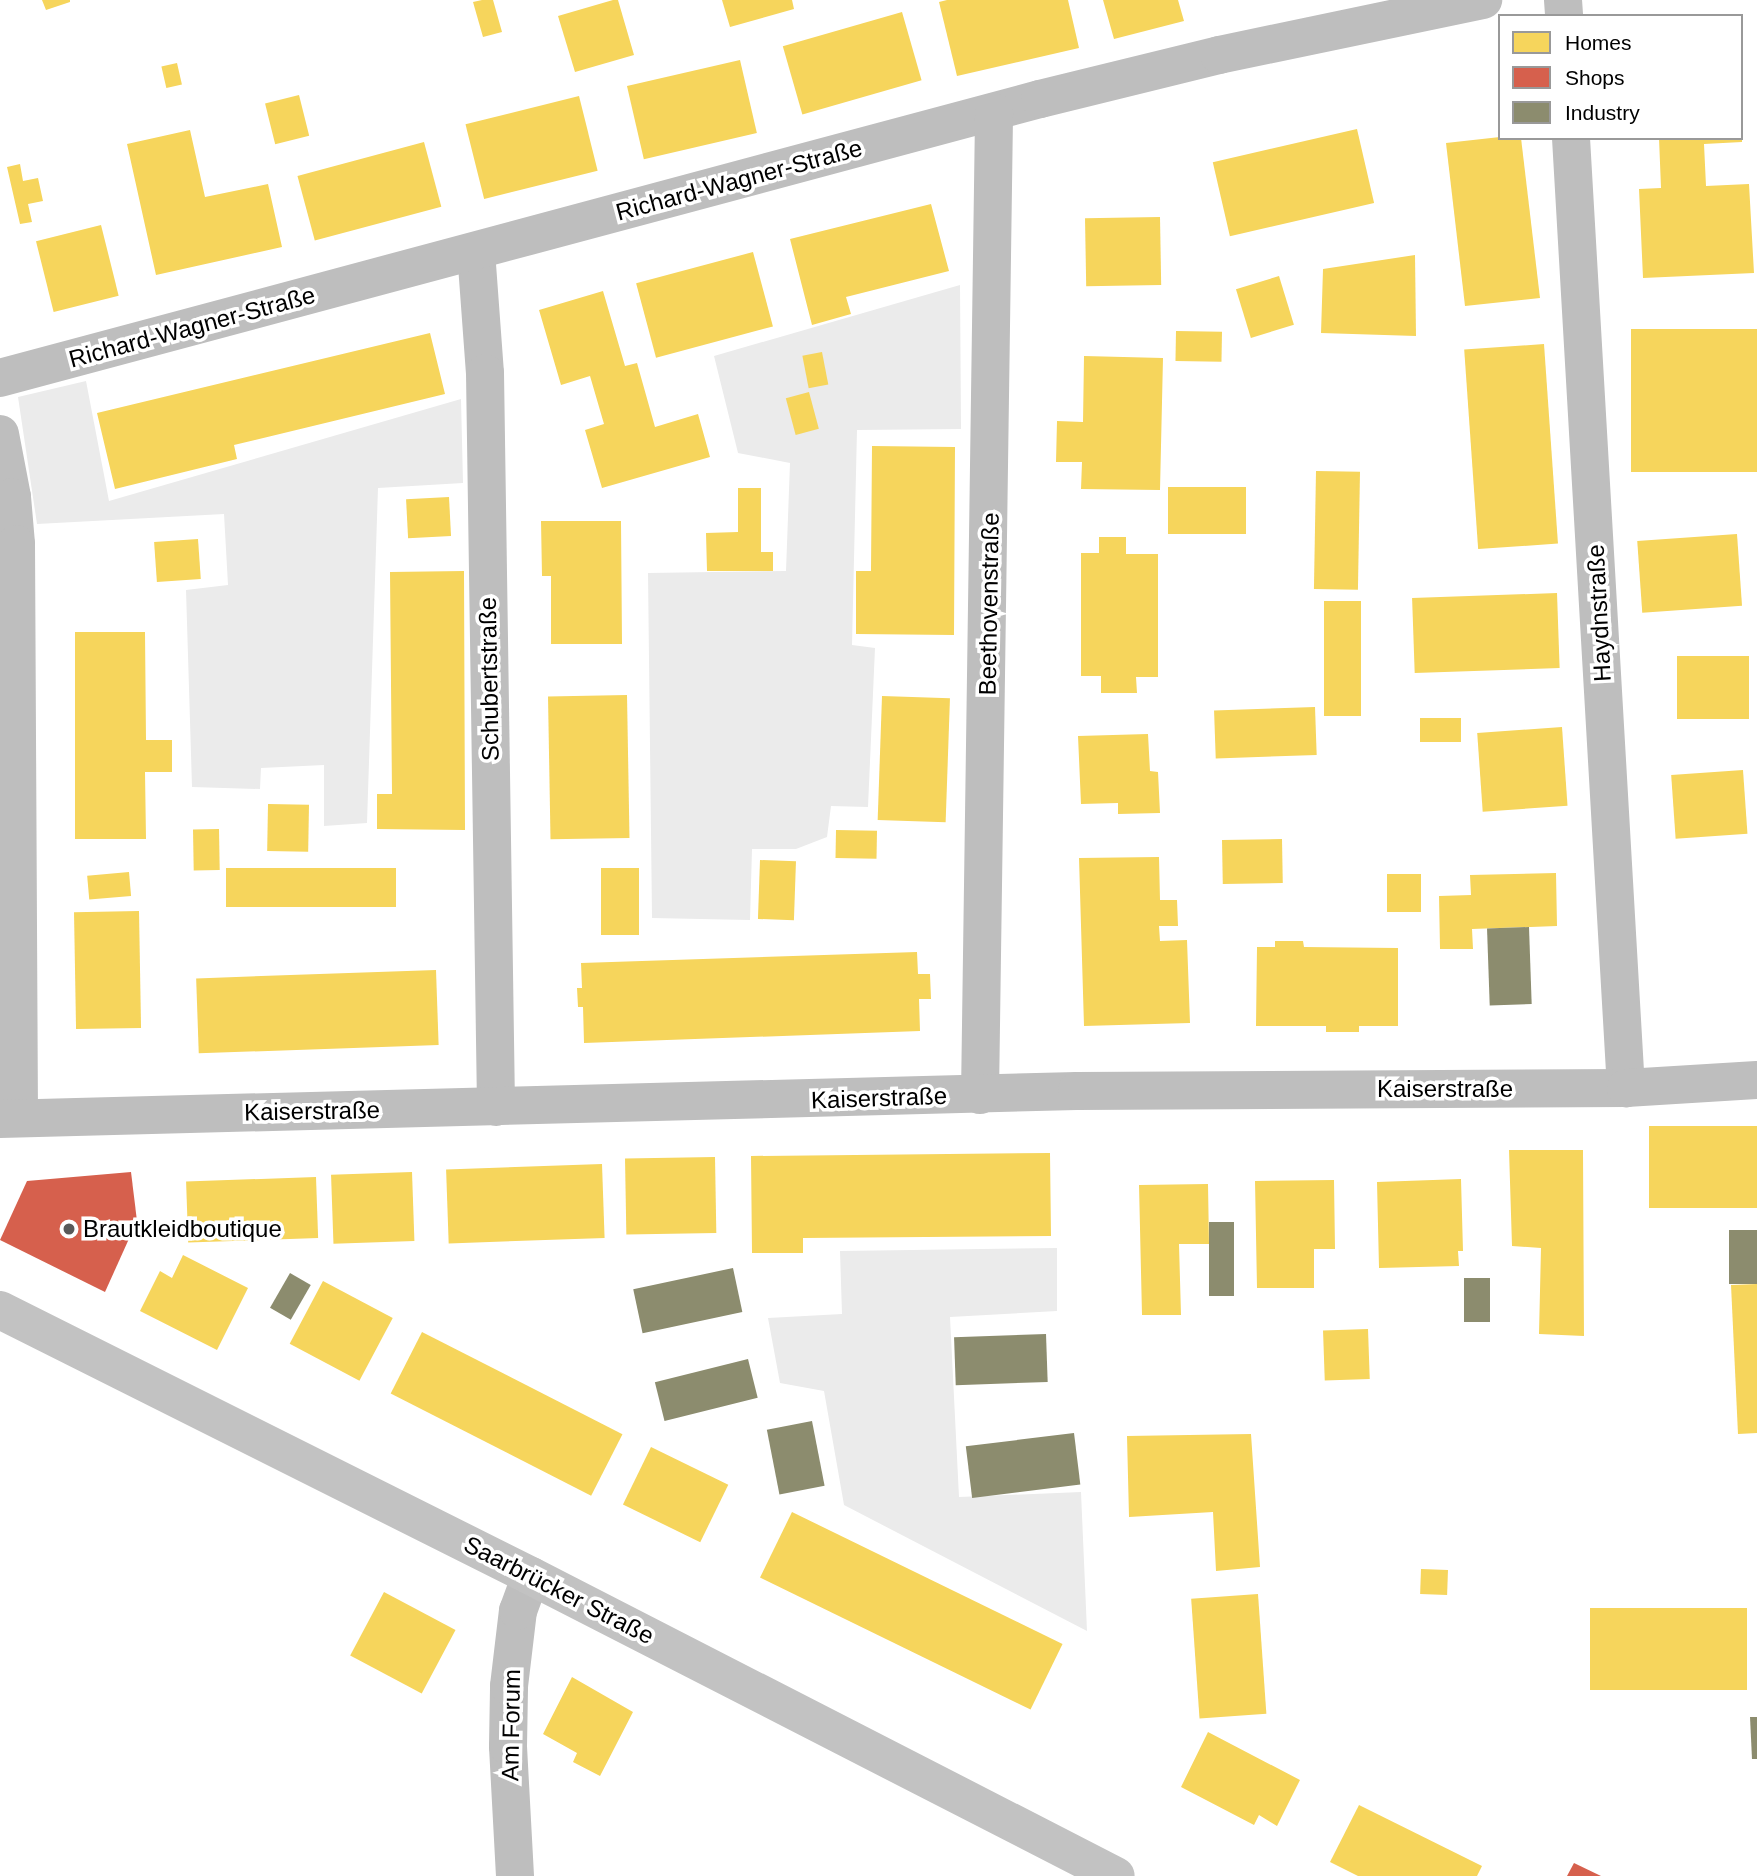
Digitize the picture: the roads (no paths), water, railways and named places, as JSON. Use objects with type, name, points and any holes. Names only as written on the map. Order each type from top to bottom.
[{"type":"main road","name":"Saarbrücker Straße","points":[[0,1310],[531,1576],[1116,1876]]},
{"type":"street","name":"Richard-Wagner-Straße","points":[[0,378],[994,112],[1219,55],[1483,0]]},
{"type":"street","name":"Beethovenstraße","points":[[980,1095],[994,112]]},
{"type":"street","name":"Haydnstraße","points":[[1571,140],[1626,1088]]},
{"type":"street","name":"Schubertstraße","points":[[475,251],[485,385],[496,1107]]},
{"type":"street","points":[[0,434],[12,497],[16,544],[10,1119]]},
{"type":"street","name":"Kaiserstraße","points":[[10,1119],[1077,1091],[1626,1088],[1757,1080]]},
{"type":"street","name":"Am Forum","points":[[514,1876],[508,1746],[509,1686],[518,1611],[531,1576]]},
{"type":"place","name":"Brautkleidboutique","points":[[69,1229]]}]
